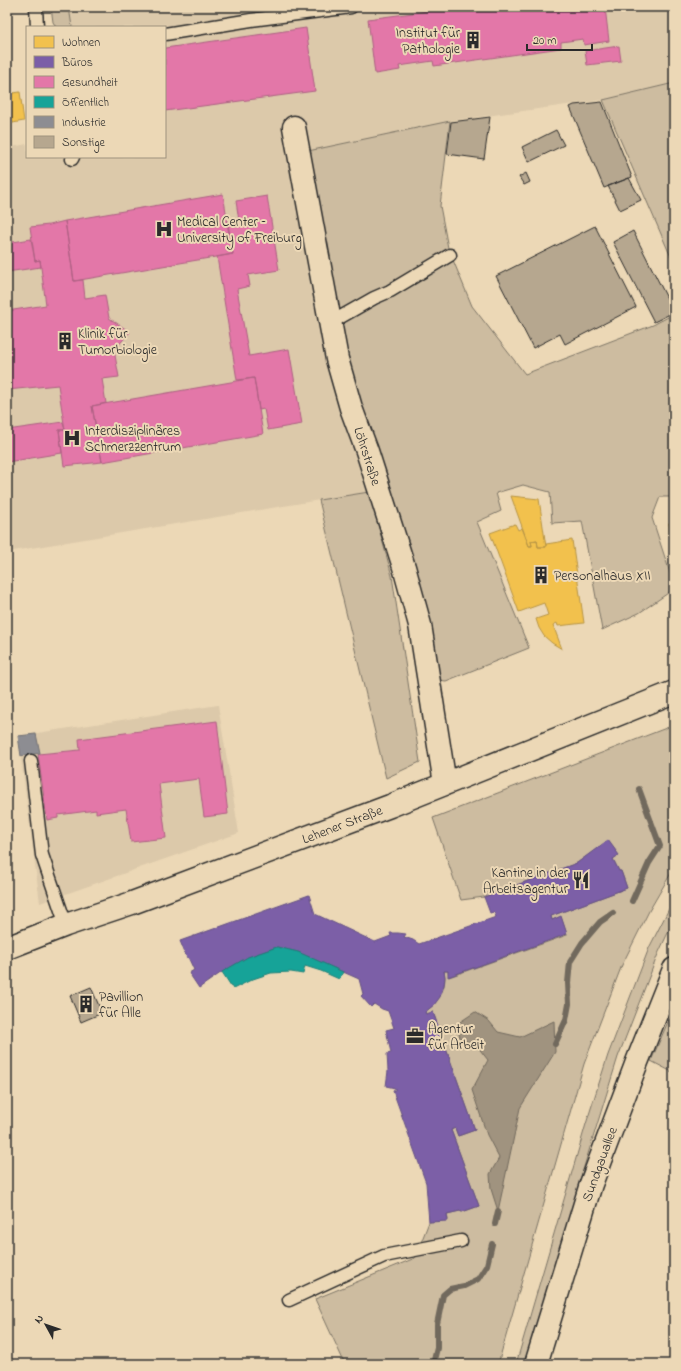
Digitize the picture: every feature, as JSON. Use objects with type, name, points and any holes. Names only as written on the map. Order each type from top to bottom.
[{"type":"street","name":"Löhrstraße","points":[[294,127],[337,359],[349,401],[404,567],[420,626],[445,784]]},
{"type":"street","name":"Lehener Straße","points":[[7,948],[132,903],[390,806],[576,730],[674,692]]},
{"type":"street","name":"Sundgauallee","points":[[536,1364],[591,1184],[637,1062],[672,981]]},
{"type":"lane","points":[[36,7],[37,26]]},
{"type":"lane","points":[[166,34],[251,20],[351,7]]},
{"type":"lane","points":[[330,323],[374,298],[390,291],[450,255]]},
{"type":"lane","points":[[31,762],[42,856],[66,926]]},
{"type":"lane","points":[[289,1300],[384,1256],[461,1241]]},
{"type":"shaded area","name":"Medical Center – University of Freiburg","points":[[51,7],[674,7],[674,83],[603,100],[450,121],[308,151],[386,489],[7,552],[7,148],[26,144],[26,158],[166,158],[166,26],[54,26]]},
{"type":"shaded area","points":[[51,7],[69,7],[72,26],[55,26],[53,22]]},
{"type":"shaded area","points":[[674,83],[674,264],[603,100]]},
{"type":"shaded area","points":[[450,121],[440,206],[448,248],[472,306],[525,374],[653,325],[674,314],[674,497],[660,497],[652,518],[674,589],[639,613],[602,630],[582,521],[552,523],[550,492],[523,485],[496,493],[501,511],[477,522],[529,648],[446,681],[438,680],[340,343],[308,151]]},
{"type":"shaded area","points":[[369,492],[392,576],[420,762],[386,778],[319,500]]},
{"type":"shaded area","points":[[218,705],[239,833],[40,903],[18,736]]},
{"type":"shaded area","points":[[674,725],[674,868],[649,911],[622,965],[584,1064],[498,1364],[345,1364],[315,1299],[415,1258],[429,1222],[448,1220],[447,1214],[460,1211],[462,1212],[479,1206],[451,1130],[455,1128],[458,1136],[475,1130],[433,1012],[426,1014],[425,1012],[434,1004],[441,994],[445,983],[444,971],[448,971],[449,977],[567,935],[561,917],[552,920],[551,916],[627,888],[621,871],[619,871],[613,859],[618,855],[608,841],[577,863],[484,897],[461,900],[433,818]]},
{"type":"shaded area","points":[[674,899],[674,920],[658,954],[618,1057],[583,1170],[528,1364],[516,1364],[586,1124],[608,1055],[649,948]]},
{"type":"shaded area","points":[[674,1008],[674,1073],[651,1061]]},
{"type":"shaded area","points":[[475,1012],[489,1021],[498,1032],[520,1037],[554,1021],[555,1052],[520,1108],[498,1211],[491,1189],[490,1174],[499,1158],[487,1135],[472,1090],[488,1060],[477,1046],[460,1038],[457,1024]]},
{"type":"building: Wohnen","points":[[20,92],[24,121],[7,124],[7,94]]},
{"type":"building: Wohnen","points":[[511,496],[539,499],[546,547],[538,547],[537,540],[531,541],[532,546],[529,546]]},
{"type":"building: Wohnen","points":[[674,522],[674,547],[672,548],[669,523]]},
{"type":"building: Wohnen","name":"Personalhaus XII","points":[[515,524],[518,530],[522,528],[529,546],[532,546],[531,541],[537,540],[538,547],[546,547],[546,544],[572,540],[584,623],[558,626],[557,623],[553,625],[562,649],[544,636],[539,628],[536,619],[548,615],[544,603],[519,612],[490,533]]},
{"type":"building: Büros","name":"Agentur für Arbeit","points":[[608,840],[619,855],[613,859],[619,871],[621,871],[627,888],[551,916],[552,920],[561,916],[567,934],[448,977],[448,971],[444,971],[444,985],[440,997],[434,1005],[425,1012],[426,1014],[433,1012],[475,1130],[458,1136],[455,1128],[451,1130],[479,1206],[462,1212],[460,1211],[447,1214],[448,1221],[429,1222],[426,1183],[393,1091],[395,1088],[386,1086],[388,1071],[387,1054],[391,1053],[386,1030],[394,1028],[388,1011],[374,1004],[371,1007],[361,996],[363,994],[359,979],[298,952],[277,947],[248,957],[222,972],[199,988],[189,973],[194,970],[180,941],[309,895],[315,914],[375,942],[391,936],[390,933],[398,933],[406,934],[404,937],[419,944],[496,917],[494,912],[490,913],[484,897],[577,863]]},
{"type":"building: Gesundheit","name":"Institut für Pathologie","points":[[458,7],[605,7],[609,41],[584,45],[583,39],[561,42],[561,48],[434,66],[433,61],[399,66],[400,70],[375,74],[368,19]]},
{"type":"building: Gesundheit","points":[[306,28],[315,91],[166,111],[166,48]]},
{"type":"building: Gesundheit","points":[[619,46],[621,61],[587,65],[585,51]]},
{"type":"building: Gesundheit","points":[[223,194],[233,254],[74,281],[65,221]]},
{"type":"building: Gesundheit","points":[[267,196],[279,270],[248,275],[250,286],[237,289],[249,356],[289,349],[302,424],[268,430],[264,409],[259,410],[254,378],[237,380],[217,257],[233,254],[227,223],[239,221],[236,201]]},
{"type":"building: Gesundheit","name":"Klinik für Tumorbiologie","points":[[65,221],[74,281],[83,280],[85,298],[105,295],[109,318],[130,332],[114,350],[119,377],[102,379],[106,403],[92,406],[102,462],[64,466],[59,430],[65,430],[58,385],[7,390],[7,311],[46,305],[40,260],[35,261],[30,227],[49,225]]},
{"type":"building: Gesundheit","points":[[31,239],[35,261],[40,260],[41,267],[7,272],[7,243]]},
{"type":"building: Gesundheit","points":[[254,378],[263,434],[102,462],[92,406]]},
{"type":"building: Gesundheit","points":[[63,422],[65,430],[59,430],[62,453],[7,462],[7,430]]},
{"type":"building: Gesundheit","points":[[217,721],[228,814],[204,817],[199,779],[159,784],[166,838],[131,842],[126,809],[96,813],[96,810],[58,815],[58,818],[47,820],[38,754],[80,750],[79,739]]},
{"type":"building: Öffentlich","points":[[277,947],[298,952],[343,972],[339,979],[305,966],[303,974],[291,972],[271,973],[253,979],[233,989],[222,972],[248,957]]},
{"type":"building: Industrie","points":[[36,734],[40,753],[21,756],[18,736]]},
{"type":"building: Sonstige","points":[[602,102],[632,177],[604,188],[570,107],[574,105]]},
{"type":"building: Sonstige","points":[[490,117],[484,159],[447,154],[451,122]]},
{"type":"building: Sonstige","points":[[556,130],[564,145],[529,162],[522,147]]},
{"type":"building: Sonstige","points":[[526,173],[530,182],[524,185],[519,177]]},
{"type":"building: Sonstige","points":[[629,178],[641,200],[620,210],[608,186]]},
{"type":"building: Sonstige","points":[[595,226],[636,307],[565,344],[560,334],[533,348],[496,276]]},
{"type":"building: Sonstige","points":[[633,231],[674,312],[654,322],[613,242]]},
{"type":"building: Sonstige","name":"Pavillion für Alle","points":[[91,987],[102,1013],[81,1022],[70,996]]},
{"type":"waterway","points":[[632,901],[649,863],[660,846],[639,789]]},
{"type":"waterway","points":[[555,1044],[566,1020],[569,1004],[568,983],[570,962],[582,943],[600,922],[613,913]]},
{"type":"waterway","points":[[495,1224],[498,1211]]},
{"type":"waterway","points":[[433,1364],[437,1348],[437,1324],[443,1295],[450,1289],[464,1286],[478,1279],[487,1265],[492,1244]]},
{"type":"place","name":"Institut für Pathologie","points":[[473,40]]},
{"type":"place","name":"Medical Center – University of Freiburg","points":[[164,229]]},
{"type":"place","name":"Klinik für Tumorbiologie","points":[[65,341]]},
{"type":"place","name":"Interdisziplinäres Schmerzzentrum","points":[[72,438]]},
{"type":"place","name":"Personalhaus XII","points":[[541,575]]},
{"type":"place","name":"Kantine in der Arbeitsagentur","points":[[581,880]]},
{"type":"place","name":"Pavillion für Alle","points":[[86,1004]]},
{"type":"place","name":"Agentur für Arbeit","points":[[415,1036]]}]
